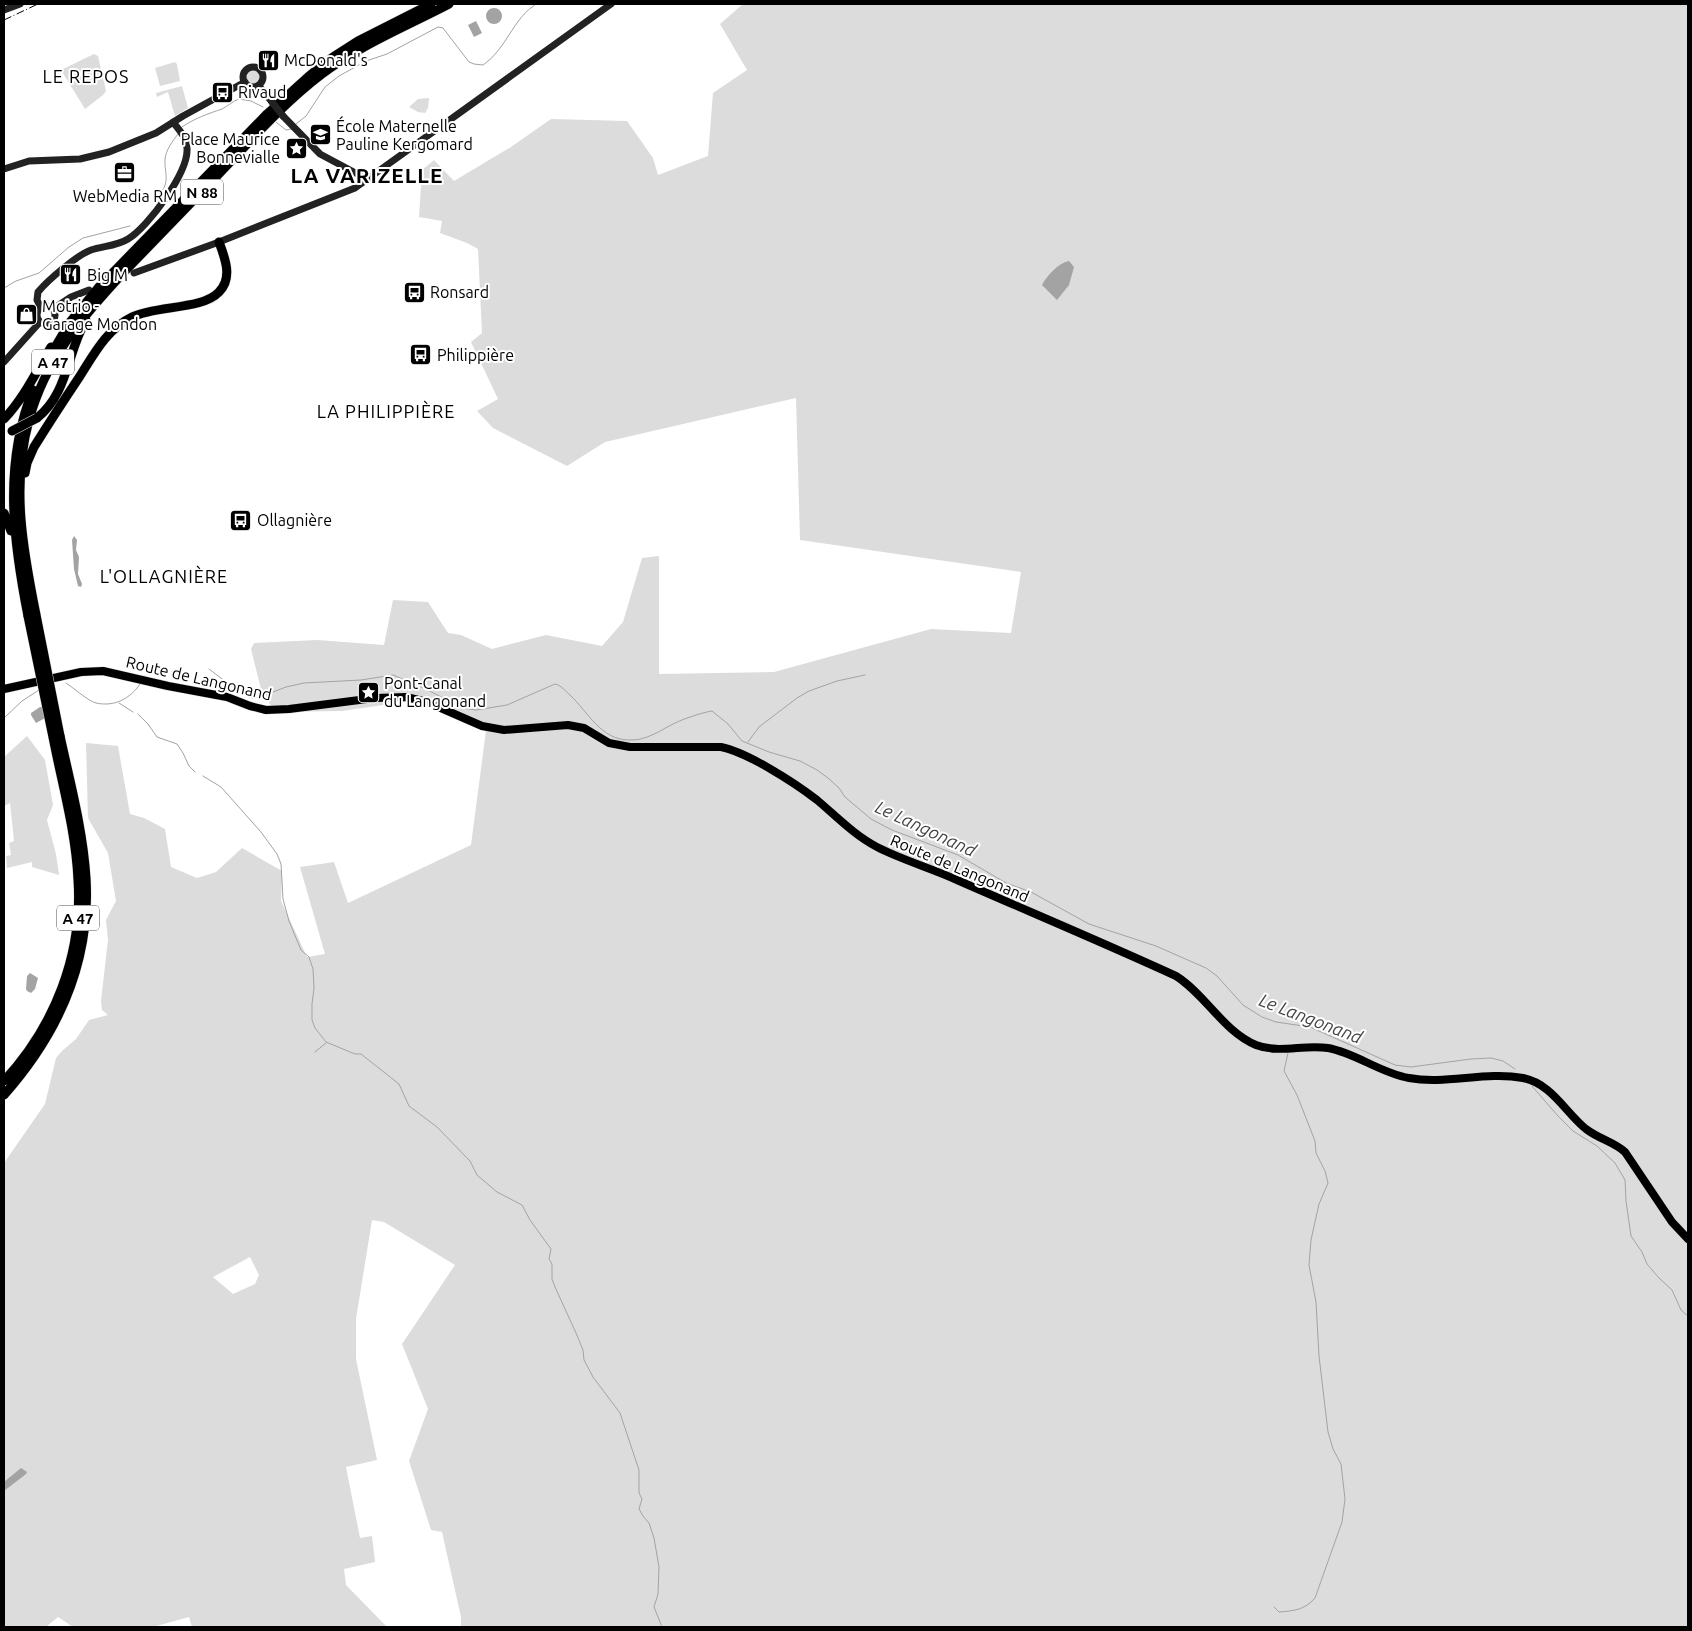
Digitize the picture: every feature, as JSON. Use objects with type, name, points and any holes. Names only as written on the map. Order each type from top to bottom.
[{"type":"highway","name":"N 88","points":[[4,419],[22,398],[53,344],[98,288],[287,95],[333,58],[358,41],[431,4]]},
{"type":"highway","name":"N 88","points":[[95,303],[310,83],[349,56],[449,4]]},
{"type":"highway","points":[[19,490],[23,484],[27,462],[34,447],[109,334],[124,322],[139,314],[205,301],[220,292],[224,286],[227,274],[226,262],[219,242]]},
{"type":"highway","points":[[8,433],[37,418],[53,403],[60,390],[77,338],[95,303]]},
{"type":"highway","name":"A 47","points":[[32,616],[23,545],[19,490],[21,460],[27,429],[35,401],[52,363],[77,325],[95,303]]},
{"type":"highway","name":"A 47","points":[[4,1095],[36,1055],[52,1029],[72,982],[82,945],[86,903],[84,861],[16,546],[12,492],[17,442],[22,420],[39,375],[60,337]]},
{"type":"highway","points":[[4,512],[16,546]]},
{"type":"highway","name":"A 47","points":[[4,1081],[37,1039],[66,977],[75,944],[78,880],[75,848],[57,736]]},
{"type":"main road","points":[[4,10],[20,4]]},
{"type":"main road","points":[[134,273],[346,192],[366,181],[611,4]]},
{"type":"main road","points":[[256,67],[261,70],[264,77],[259,86],[250,86],[245,82],[244,72],[249,68],[256,67]]},
{"type":"main road","points":[[4,169],[15,164],[35,160],[70,160],[100,155],[156,133],[245,82]]},
{"type":"main road","points":[[259,86],[283,116],[320,154],[363,177],[366,181]]},
{"type":"main road","points":[[41,308],[37,300],[38,292],[73,260],[89,250],[126,240],[158,210],[180,172],[187,154],[184,137],[174,122]]},
{"type":"main road","points":[[53,309],[71,297],[88,290]]},
{"type":"main road","points":[[48,306],[53,309],[56,315],[54,321],[49,324],[40,322],[37,315],[41,308],[48,306]]},
{"type":"main road","points":[[4,362],[40,322]]},
{"type":"main road","name":"Route de Langonand","points":[[4,689],[81,672],[102,671],[227,697],[266,710],[375,698],[406,697],[432,704],[482,726],[499,730],[520,730],[568,725],[584,728],[609,743],[630,747],[721,747],[731,749],[748,757],[799,788],[856,834],[874,846],[955,879],[1176,976],[1193,988],[1235,1032],[1254,1044],[1274,1049],[1314,1047],[1336,1050],[1388,1073],[1412,1079],[1437,1080],[1506,1077],[1523,1078],[1541,1085],[1549,1090],[1588,1131],[1626,1152],[1672,1222],[1688,1239]]},
{"type":"shaded area","points":[[743,4],[1688,4],[1688,1627],[461,1627],[461,1617],[442,1532],[431,1530],[409,1461],[428,1409],[402,1344],[455,1265],[384,1222],[372,1220],[356,1319],[356,1359],[377,1460],[346,1467],[360,1538],[372,1536],[375,1562],[344,1569],[346,1585],[387,1627],[192,1627],[189,1617],[153,1627],[73,1627],[58,1617],[46,1627],[4,1627],[4,1163],[45,1104],[56,1058],[76,1039],[89,1020],[108,1015],[102,1010],[101,1001],[108,940],[106,920],[116,901],[108,853],[88,818],[86,743],[118,746],[130,814],[144,818],[165,829],[171,867],[197,878],[216,872],[242,848],[282,871],[281,901],[307,957],[325,954],[300,867],[334,862],[348,903],[471,845],[487,723],[476,723],[418,700],[342,711],[276,712],[262,693],[251,649],[254,643],[317,640],[384,645],[393,600],[428,602],[448,633],[461,635],[492,649],[546,635],[602,646],[623,622],[642,558],[659,556],[659,674],[774,672],[931,629],[1011,633],[1021,572],[800,540],[796,398],[605,442],[567,466],[493,428],[477,411],[498,399],[471,342],[482,333],[478,249],[440,233],[442,221],[419,217],[422,170],[434,160],[454,181],[511,147],[551,119],[627,121],[653,158],[658,175],[708,156],[713,93],[747,70],[720,24]],"holes":[[[250,1257],[259,1275],[255,1284],[233,1294],[213,1277]]]},
{"type":"shaded area","points":[[494,8],[500,10],[502,16],[500,22],[494,24],[488,22],[486,16],[488,10]]},
{"type":"shaded area","points":[[476,21],[482,33],[474,37],[468,25]]},
{"type":"shaded area","points":[[94,54],[98,56],[106,91],[85,109],[61,70]]},
{"type":"shaded area","points":[[175,62],[180,81],[160,86],[155,68]]},
{"type":"shaded area","points":[[253,70],[258,72],[260,77],[258,82],[253,84],[248,82],[246,77],[248,72]]},
{"type":"shaded area","points":[[182,86],[188,108],[175,116],[168,92],[157,97],[156,93]]},
{"type":"shaded area","points":[[429,98],[428,108],[425,113],[418,112],[409,107],[418,99]]},
{"type":"shaded area","points":[[1069,261],[1074,267],[1069,285],[1057,300],[1042,285],[1053,270]]},
{"type":"shaded area","points":[[74,536],[77,540],[78,574],[82,584],[81,587],[78,586],[74,569],[72,540]]},
{"type":"shaded area","points":[[42,707],[47,717],[36,723],[31,713]]},
{"type":"shaded area","points":[[27,736],[45,760],[53,805],[47,820],[56,854],[59,875],[32,867],[32,862],[7,868],[6,856],[11,855],[9,843],[14,841],[10,803],[4,806],[4,757]]},
{"type":"shaded area","points":[[30,973],[38,978],[35,989],[31,993],[26,989],[27,976]]},
{"type":"shaded area","points":[[21,1468],[27,1472],[26,1474],[4,1491],[4,1482]]},
{"type":"waterway","points":[[296,124],[306,116],[325,87],[339,76],[366,61],[387,54],[438,27],[443,28],[469,62],[483,65],[498,51],[521,17],[536,4]]},
{"type":"waterway","points":[[182,127],[239,99],[251,101],[263,107]]},
{"type":"waterway","points":[[276,122],[286,130],[291,129]]},
{"type":"waterway","points":[[162,191],[166,183],[166,156],[178,134]]},
{"type":"waterway","points":[[4,288],[16,281],[39,273],[69,247],[83,238],[130,226]]},
{"type":"waterway","name":"Le Langonand","points":[[209,669],[238,691],[252,698],[304,683],[361,680],[393,675],[426,689],[462,708],[476,710],[507,705],[555,684],[570,695],[603,730],[619,739],[629,740],[647,737],[675,723],[712,711],[728,724],[742,741],[769,752],[800,761],[817,770],[871,819],[892,830],[958,855],[1006,883],[1031,892],[1089,924],[1156,946],[1206,968],[1217,976],[1243,1005],[1262,1017],[1276,1022],[1310,1027],[1395,1065],[1411,1067],[1491,1058],[1503,1061],[1515,1069]]},
{"type":"waterway","points":[[748,742],[759,727],[809,691],[837,681],[865,675]]},
{"type":"waterway","name":"Le Langonand","points":[[66,683],[89,700],[103,704],[121,701],[140,684]]},
{"type":"waterway","name":"Le Langonand","points":[[4,718],[22,701],[39,690]]},
{"type":"waterway","points":[[119,703],[133,712]]},
{"type":"waterway","points":[[138,714],[157,737],[177,744],[189,766],[195,772]]},
{"type":"waterway","points":[[203,776],[221,787],[261,832],[277,854],[281,864],[283,899],[289,921],[301,950],[309,957],[313,969],[312,1020],[315,1028],[326,1042],[355,1054],[361,1054],[399,1084],[409,1106],[437,1127],[470,1161],[477,1175],[497,1192],[522,1205],[530,1220],[551,1249],[549,1259],[552,1264],[552,1279],[583,1350],[584,1360],[593,1377],[620,1413],[639,1470],[639,1493],[642,1499],[639,1509],[649,1523],[654,1538],[659,1567],[658,1594],[654,1607],[662,1627]]},
{"type":"waterway","points":[[315,1052],[326,1043]]},
{"type":"waterway","points":[[1274,1607],[1279,1612],[1294,1610],[1307,1605],[1315,1598],[1342,1522],[1345,1499],[1341,1464],[1333,1449],[1328,1432],[1319,1356],[1316,1302],[1309,1265],[1311,1240],[1319,1204],[1328,1183],[1325,1171],[1316,1153],[1315,1141],[1297,1095],[1284,1071],[1288,1053]]},
{"type":"waterway","points":[[1532,1086],[1573,1131],[1597,1146],[1615,1163],[1625,1180],[1631,1236],[1642,1252],[1647,1264],[1672,1290],[1681,1310],[1688,1316]]},
{"type":"railway","points":[[4,20],[38,4]]},
{"type":"place","name":"McDonald's","points":[[268,60]]},
{"type":"place","name":"Rivaud","points":[[222,92]]},
{"type":"place","name":"École Maternelle Pauline Kergomard","points":[[320,135]]},
{"type":"place","name":"Place Maurice Bonnevialle","points":[[296,148]]},
{"type":"place","name":"WebMedia RM","points":[[125,172]]},
{"type":"place","name":"Big M","points":[[71,275]]},
{"type":"place","name":"Ronsard","points":[[414,292]]},
{"type":"place","name":"Motrio - Garage Mondon","points":[[26,315]]},
{"type":"place","name":"Philippière","points":[[421,355]]},
{"type":"place","name":"Ollagnière","points":[[241,520]]},
{"type":"place","name":"Pont-Canal du Langonand","points":[[368,692]]},
{"type":"district","name":"LE REPOS","points":[[86,76]]},
{"type":"district","name":"LA VARIZELLE","points":[[367,175]]},
{"type":"district","name":"LA PHILIPPIÈRE","points":[[386,411]]},
{"type":"district","name":"L'OLLAGNIÈRE","points":[[164,576]]}]
